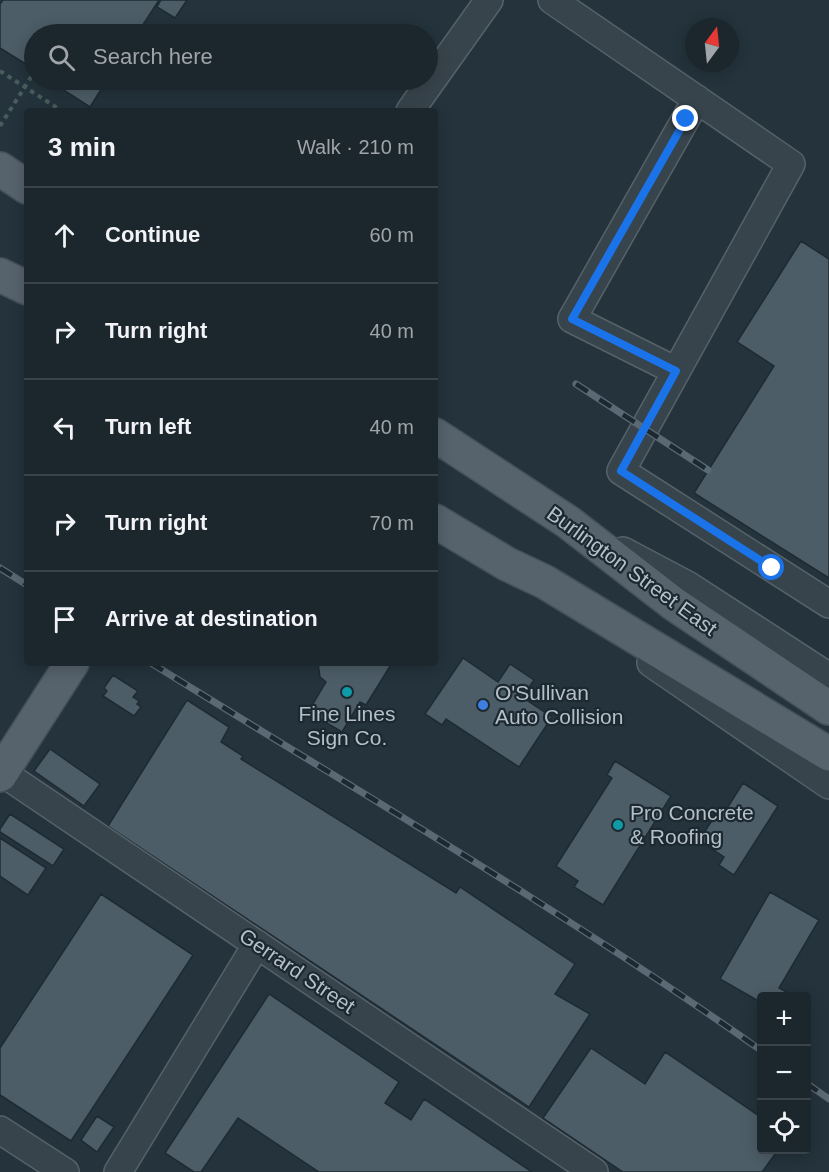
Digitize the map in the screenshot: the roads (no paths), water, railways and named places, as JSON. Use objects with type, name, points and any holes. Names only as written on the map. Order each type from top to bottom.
[{"type":"main road","points":[[0,169],[24,185]]},
{"type":"main road","points":[[0,275],[24,287]]},
{"type":"main road","name":"Burlington Street East","points":[[438,437],[568,522],[674,604],[829,708]]},
{"type":"main road","points":[[438,523],[507,564],[544,582],[829,754]]},
{"type":"main road","points":[[1,773],[70,666]]},
{"type":"street","points":[[438,73],[489,0]]},
{"type":"street","points":[[552,0],[791,164],[621,471],[829,604]]},
{"type":"street","points":[[412,108],[426,90]]},
{"type":"street","points":[[676,371],[572,319],[697,99]]},
{"type":"street","points":[[568,522],[689,586],[829,677]]},
{"type":"street","points":[[507,564],[829,785]]},
{"type":"street","name":"Gerrard Street","points":[[1,773],[594,1172]]},
{"type":"street","points":[[118,1172],[257,944]]},
{"type":"street","points":[[0,1130],[65,1172]]},
{"type":"railway","points":[[576,384],[708,470]]},
{"type":"railway","points":[[0,568],[24,583]]},
{"type":"railway","points":[[156,666],[536,901],[757,1048]]},
{"type":"railway","points":[[811,1086],[829,1099]]},
{"type":"place","name":"Fine Lines Sign Co.","points":[[347,692]]},
{"type":"place","name":"O'Sullivan Auto Collision","points":[[483,705]]},
{"type":"place","name":"Pro Concrete & Roofing","points":[[618,825]]}]
